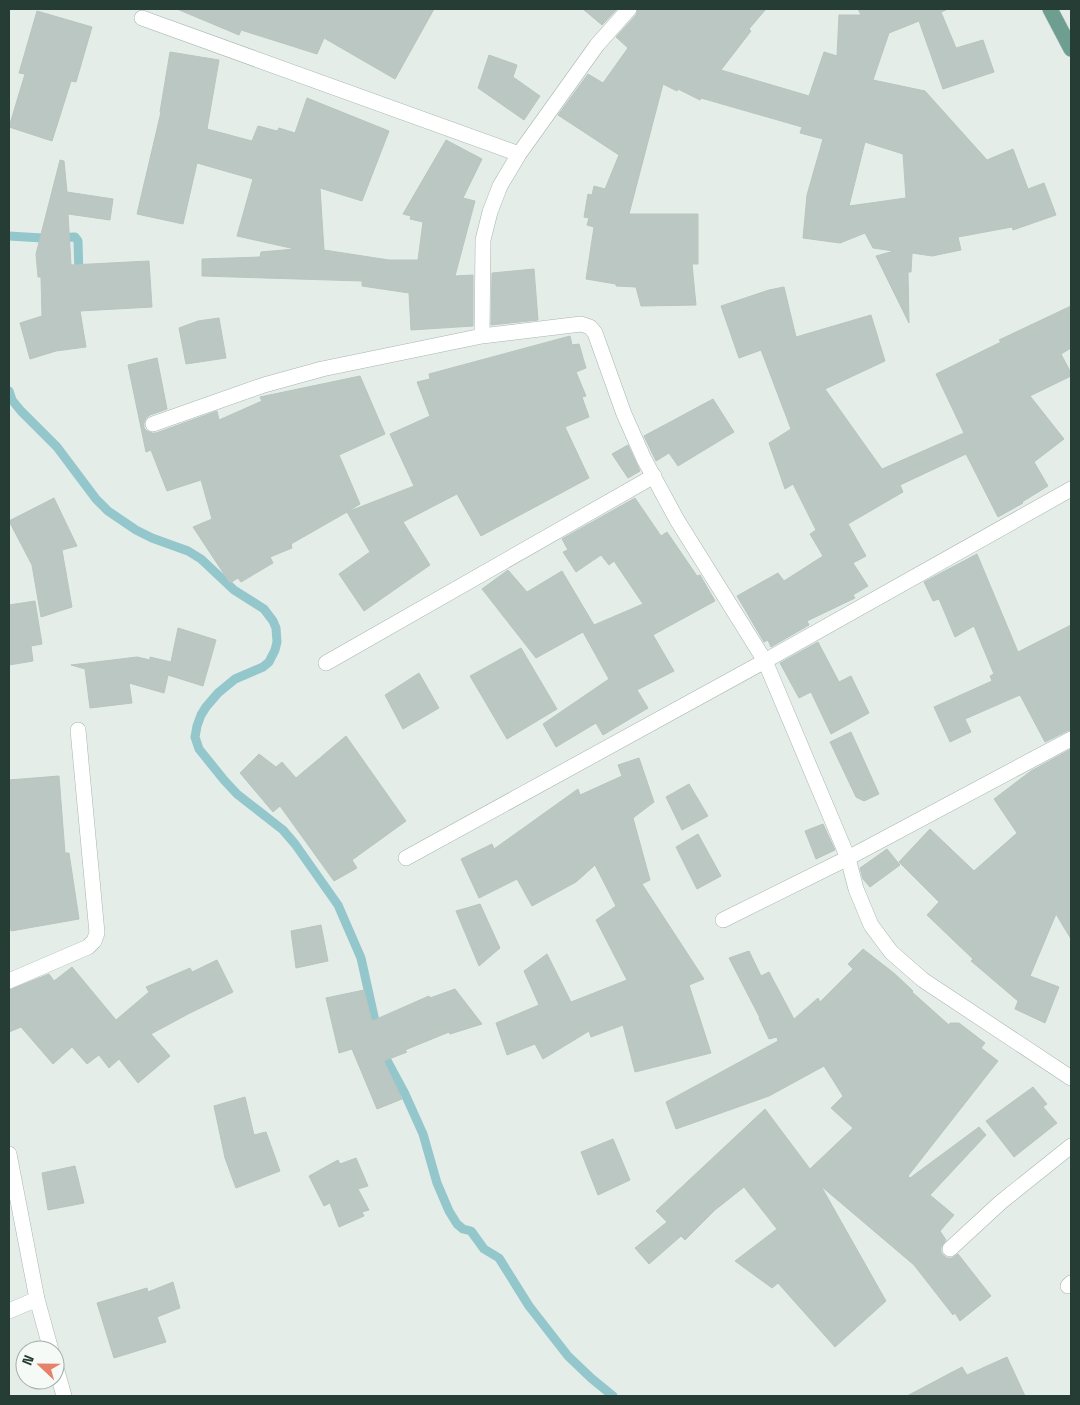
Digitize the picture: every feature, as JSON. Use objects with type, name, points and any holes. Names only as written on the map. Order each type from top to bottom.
[{"type":"main road","points":[[1050,9],[1071,49]]},
{"type":"street","points":[[482,336],[483,240],[490,212],[500,186],[519,154],[597,45],[629,9]]},
{"type":"street","points":[[142,18],[519,154]]},
{"type":"street","points":[[153,424],[264,385],[322,369],[482,336],[581,324],[590,327],[595,333],[624,414],[677,520],[765,661],[848,858],[856,889],[871,925],[891,952],[923,980],[1071,1078]]},
{"type":"street","points":[[326,663],[654,476]]},
{"type":"street","points":[[406,858],[765,661],[1071,489]]},
{"type":"street","points":[[9,981],[88,947],[94,941],[97,933],[78,730]]},
{"type":"street","points":[[722,920],[848,858],[1071,739]]},
{"type":"street","points":[[950,1248],[1001,1202],[1071,1146]]},
{"type":"street","points":[[9,1154],[37,1299],[48,1340]]},
{"type":"street","points":[[9,1311],[37,1299]]},
{"type":"building","points":[[177,9],[434,9],[395,79],[324,38],[317,54],[241,30],[239,35]]},
{"type":"building","points":[[583,9],[617,9],[602,25]]},
{"type":"building","points":[[638,9],[766,9],[749,29],[751,31],[721,70],[809,96],[824,52],[837,56],[839,15],[861,15],[858,9],[946,9],[941,12],[956,48],[983,40],[994,72],[943,89],[919,21],[889,33],[873,80],[925,91],[987,160],[1013,149],[1028,189],[1044,183],[1056,215],[1013,230],[1012,227],[958,237],[961,250],[932,256],[912,253],[911,272],[908,272],[909,323],[876,256],[894,251],[873,248],[865,233],[840,243],[803,238],[807,195],[823,139],[800,133],[802,127],[701,98],[700,100],[663,84],[629,214],[698,214],[698,264],[692,264],[696,305],[641,306],[636,287],[616,286],[616,284],[586,279],[594,227],[587,225],[589,218],[584,217],[588,194],[592,195],[594,186],[605,189],[619,155],[558,115],[588,74],[603,83],[628,48],[616,37],[636,15]],"holes":[[[865,142],[903,154],[906,198],[849,206]]]},
{"type":"building","points":[[37,11],[92,27],[76,82],[71,81],[52,141],[9,127],[25,74],[19,73]]},
{"type":"building","points":[[170,52],[219,60],[207,129],[252,141],[258,126],[277,131],[279,128],[295,133],[307,98],[389,131],[362,201],[320,188],[324,250],[389,260],[418,260],[423,222],[410,219],[411,216],[403,214],[446,140],[482,159],[463,198],[475,201],[455,276],[473,275],[473,326],[411,330],[409,293],[362,286],[362,281],[202,276],[202,259],[260,257],[261,252],[295,249],[237,236],[253,179],[197,163],[183,224],[137,214],[161,112]]},
{"type":"building","points":[[489,55],[517,65],[513,77],[540,96],[524,120],[478,88]]},
{"type":"building","points":[[60,160],[64,161],[67,192],[113,199],[110,220],[68,214],[71,265],[149,261],[152,307],[80,311],[86,347],[56,351],[30,359],[20,323],[42,316],[41,277],[38,277],[36,254]]},
{"type":"building","points":[[534,269],[538,320],[491,325],[492,273]]},
{"type":"building","points":[[784,287],[796,337],[871,315],[885,361],[825,389],[882,469],[964,433],[936,374],[1001,342],[999,340],[1071,306],[1071,348],[1061,354],[1071,376],[1030,396],[1064,439],[1034,462],[1048,486],[998,517],[966,454],[900,485],[903,492],[848,524],[866,556],[853,563],[868,586],[853,595],[855,598],[807,621],[809,625],[771,647],[768,640],[764,642],[737,596],[778,573],[784,581],[823,556],[810,534],[816,530],[793,484],[785,489],[769,443],[791,429],[761,350],[739,358],[721,306]]},
{"type":"building","points":[[219,318],[226,358],[186,364],[179,328],[198,321]]},
{"type":"building","points":[[570,336],[572,345],[579,344],[586,368],[576,372],[586,396],[582,397],[589,417],[565,427],[589,478],[481,536],[457,494],[403,522],[430,565],[364,611],[339,574],[370,552],[347,512],[414,486],[390,434],[430,416],[417,382],[430,379],[429,374]]},
{"type":"building","points":[[157,358],[167,409],[146,418],[144,428],[152,433],[217,411],[219,420],[262,401],[260,397],[360,376],[385,434],[339,455],[360,504],[291,544],[292,548],[270,557],[273,563],[241,582],[238,578],[230,583],[193,527],[212,519],[201,480],[167,491],[151,450],[146,452],[128,365]]},
{"type":"building","points":[[713,399],[734,432],[678,466],[669,453],[656,461],[644,436]]},
{"type":"building","points":[[628,445],[640,471],[628,478],[612,454]]},
{"type":"building","points":[[54,498],[77,546],[62,550],[72,607],[41,617],[32,565],[9,521]]},
{"type":"building","points":[[635,498],[661,536],[667,532],[697,576],[700,575],[715,601],[653,635],[674,671],[637,690],[648,708],[603,735],[596,723],[556,747],[543,724],[609,679],[583,632],[536,658],[482,589],[508,570],[527,592],[562,571],[594,625],[643,604],[614,561],[609,565],[601,555],[576,572],[563,552],[568,550],[562,539]]},
{"type":"building","points":[[977,554],[1018,652],[1071,625],[1071,730],[1045,742],[1020,695],[965,719],[971,732],[950,742],[934,707],[992,681],[990,676],[994,674],[974,626],[955,637],[939,599],[933,601],[924,582]]},
{"type":"building","points":[[35,601],[42,644],[31,646],[33,661],[9,665],[9,605]]},
{"type":"building","points":[[178,628],[216,640],[203,686],[168,675],[164,693],[129,683],[132,703],[90,708],[85,669],[71,665],[137,657],[150,660],[150,657],[171,662]]},
{"type":"building","points":[[818,642],[839,682],[851,676],[869,713],[831,734],[811,692],[799,698],[780,663]]},
{"type":"building","points":[[521,648],[557,709],[507,739],[470,676]]},
{"type":"building","points":[[419,673],[439,708],[403,729],[385,695]]},
{"type":"building","points":[[851,732],[879,794],[864,801],[856,797],[830,742]]},
{"type":"building","points":[[346,736],[406,821],[352,860],[357,868],[334,881],[280,806],[273,812],[240,773],[259,754],[276,767],[282,762],[296,778]]},
{"type":"building","points":[[1071,749],[1071,939],[1056,914],[1030,976],[1059,987],[1045,1023],[1015,1009],[1018,1001],[971,961],[973,959],[927,915],[939,902],[899,862],[930,829],[974,871],[1017,833],[994,799],[1031,771]]},
{"type":"building","points":[[639,758],[654,802],[633,818],[650,880],[642,884],[704,979],[689,985],[711,1053],[635,1072],[623,1025],[591,1037],[589,1031],[543,1059],[535,1044],[507,1055],[496,1023],[539,1005],[524,971],[547,954],[571,1002],[627,980],[596,920],[616,906],[595,865],[576,882],[532,906],[517,879],[479,898],[461,859],[492,844],[494,849],[578,789],[580,795],[622,776],[618,765]]},
{"type":"building","points":[[59,776],[65,853],[69,853],[79,919],[11,931],[9,916],[9,780]]},
{"type":"building","points":[[689,784],[708,816],[682,830],[666,797]]},
{"type":"building","points":[[823,824],[835,850],[816,859],[805,831]]},
{"type":"building","points":[[698,834],[721,876],[697,889],[676,847]]},
{"type":"building","points":[[887,849],[900,865],[870,887],[863,879],[860,868]]},
{"type":"building","points":[[480,904],[500,948],[479,966],[456,911]]},
{"type":"building","points":[[321,925],[328,961],[296,968],[291,931]]},
{"type":"building","points":[[863,949],[895,974],[949,1025],[950,1023],[959,1023],[985,1043],[981,1048],[998,1061],[908,1176],[910,1178],[979,1127],[986,1135],[930,1195],[954,1215],[940,1231],[946,1240],[941,1247],[941,1252],[947,1258],[952,1258],[958,1254],[991,1296],[960,1321],[955,1313],[953,1315],[914,1265],[821,1186],[886,1301],[835,1347],[778,1283],[772,1288],[735,1261],[777,1229],[744,1187],[715,1210],[685,1240],[681,1236],[649,1264],[635,1248],[667,1222],[656,1211],[765,1109],[810,1169],[853,1128],[831,1108],[843,1096],[824,1066],[769,1096],[676,1129],[666,1102],[778,1041],[777,1037],[769,1039],[729,958],[749,951],[761,976],[769,972],[794,1019],[818,998],[820,1002],[853,969],[848,964]]},
{"type":"building","points":[[217,960],[233,992],[151,1034],[170,1056],[138,1083],[119,1059],[109,1068],[99,1055],[87,1064],[72,1047],[53,1064],[21,1027],[9,1032],[9,990],[49,974],[54,981],[72,967],[116,1020],[149,992],[146,987],[190,968],[192,972]]},
{"type":"building","points":[[455,989],[482,1024],[450,1034],[449,1032],[384,1061],[402,1099],[377,1109],[352,1049],[339,1053],[326,998],[364,990],[372,1021],[429,996],[430,998]]},
{"type":"building","points":[[1033,1087],[1047,1104],[1043,1107],[1057,1123],[1014,1157],[986,1121]]},
{"type":"building","points":[[245,1097],[254,1135],[266,1132],[280,1171],[236,1188],[225,1158],[214,1106]]},
{"type":"building","points":[[613,1139],[630,1180],[598,1195],[581,1152]]},
{"type":"building","points":[[356,1158],[368,1186],[358,1189],[369,1210],[362,1212],[364,1216],[339,1227],[330,1203],[324,1206],[309,1176],[338,1160],[340,1164]]},
{"type":"building","points":[[75,1166],[84,1203],[48,1210],[42,1173]]},
{"type":"building","points":[[173,1282],[180,1308],[157,1317],[166,1342],[114,1358],[97,1303],[147,1288],[148,1292]]},
{"type":"building","points":[[1007,1357],[1025,1396],[907,1396],[962,1367],[967,1375]]},
{"type":"waterway","points":[[9,236],[75,237],[78,241],[79,275]]},
{"type":"waterway","points":[[9,391],[12,400],[21,411],[57,447],[96,499],[108,511],[136,530],[188,551],[201,559],[234,590],[264,609],[273,621],[276,628],[277,642],[269,662],[263,667],[235,679],[218,693],[201,715],[195,737],[199,749],[237,794],[283,830],[295,844],[338,905],[361,958],[377,1030]]},
{"type":"waterway","points":[[382,1049],[423,1134],[437,1183],[457,1224],[463,1229],[471,1231],[484,1249],[499,1258],[529,1306],[568,1356],[613,1396]]}]
